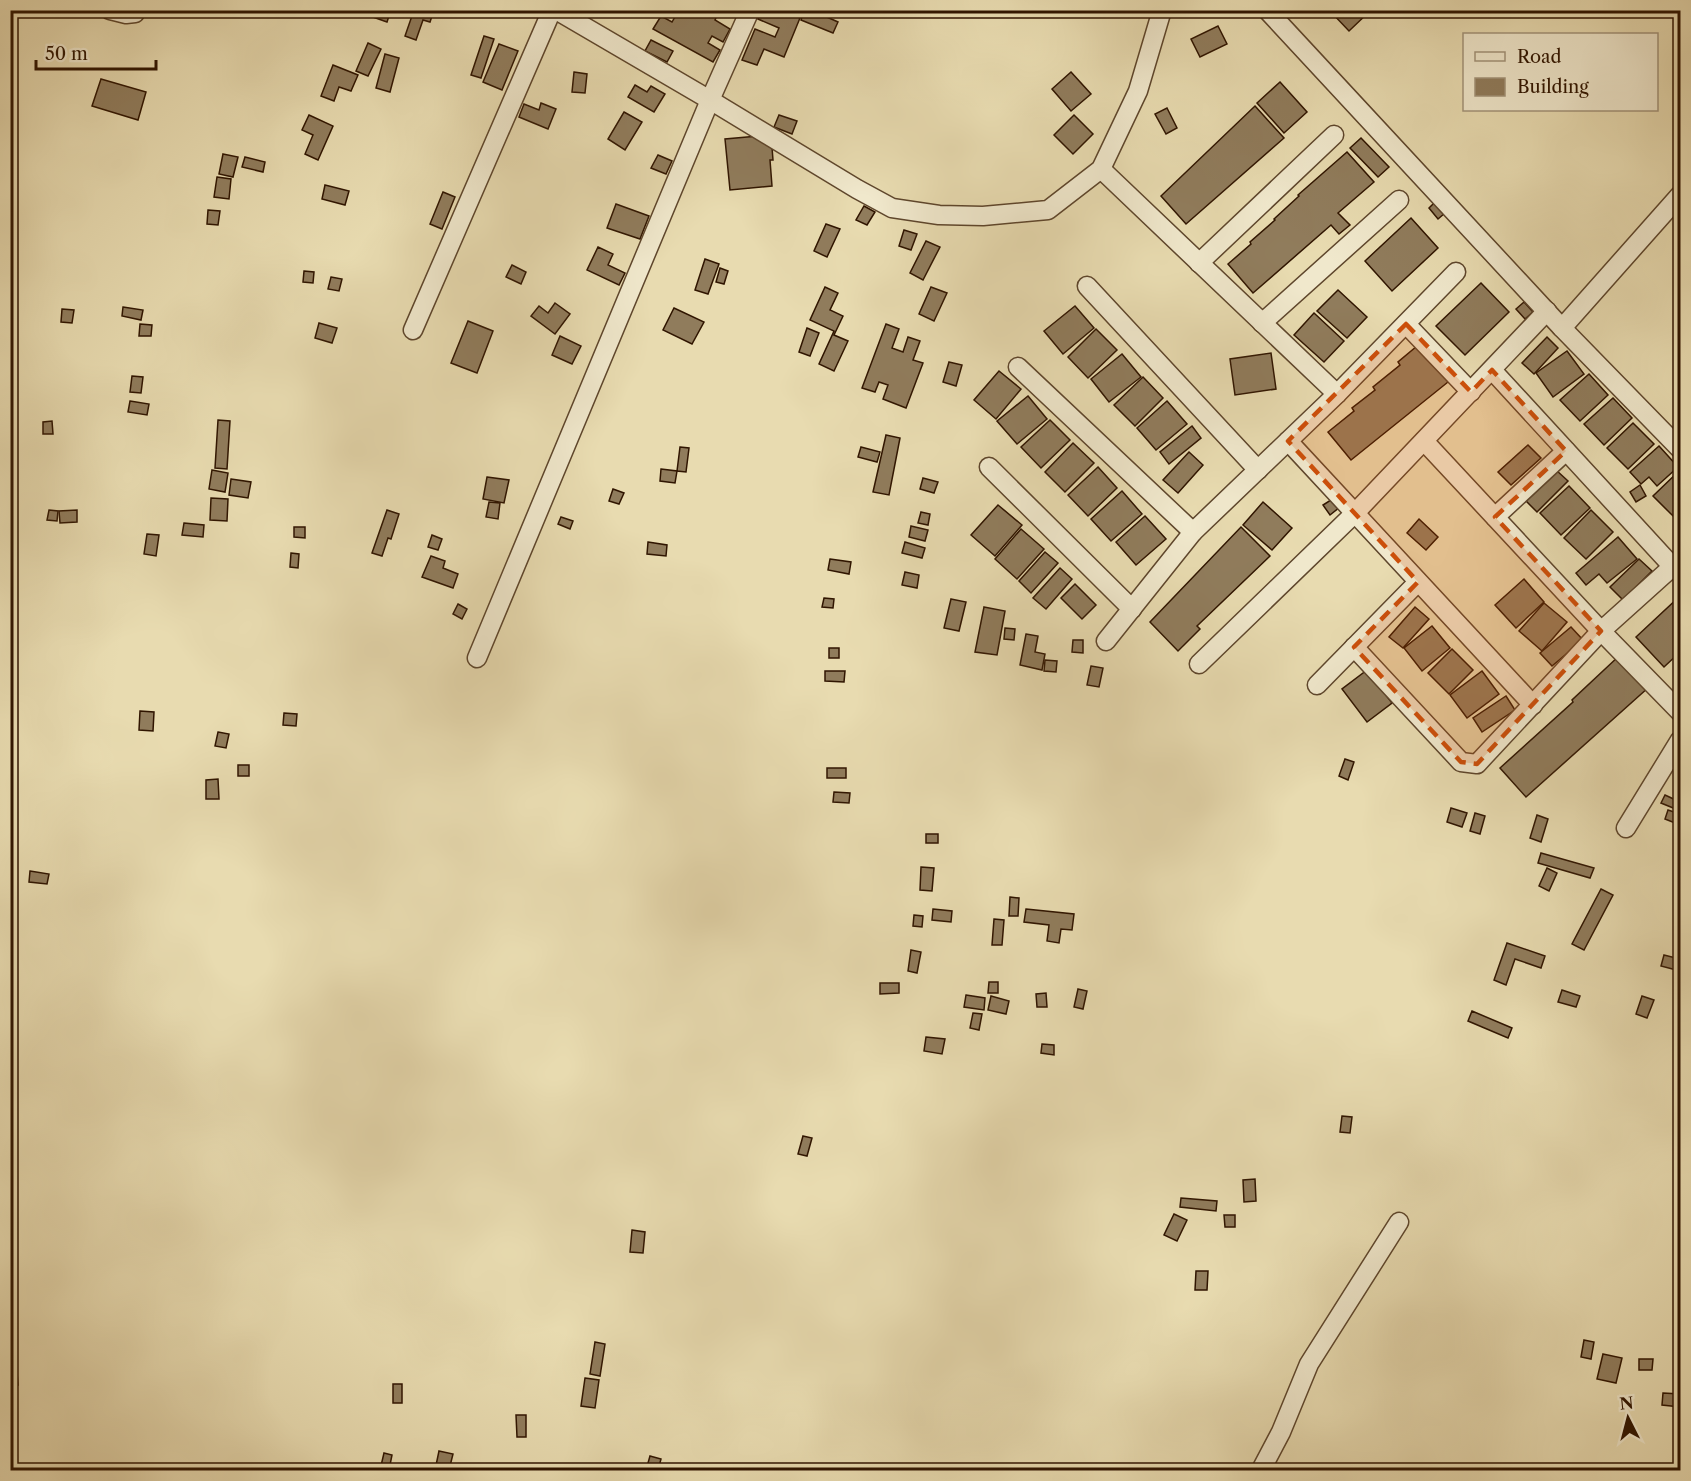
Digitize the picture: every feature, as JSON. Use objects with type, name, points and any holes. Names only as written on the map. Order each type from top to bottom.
[{"type":"street","points":[[110,10],[126,14],[135,13],[136,10]]},
{"type":"street","points":[[413,330],[554,10],[892,208],[939,215],[983,216],[1048,210],[1101,169],[1138,91],[1162,10]]},
{"type":"street","points":[[477,658],[710,100],[750,10]]},
{"type":"street","points":[[1267,10],[1562,328],[1680,449]]},
{"type":"street","points":[[1199,263],[1334,135]]},
{"type":"street","points":[[1101,169],[1337,394]]},
{"type":"street","points":[[1562,328],[1680,195]]},
{"type":"street","points":[[1262,323],[1399,200]]},
{"type":"street","points":[[1106,641],[1193,532],[1337,394],[1456,272]]},
{"type":"street","points":[[1086,286],[1258,470]]},
{"type":"street","points":[[1199,663],[1354,514],[1547,311]]},
{"type":"street","points":[[1406,324],[1471,392]]},
{"type":"street","points":[[1018,367],[1193,532]]},
{"type":"street","points":[[1354,647],[1461,762],[1477,764],[1601,631],[1677,564],[1566,451],[1492,370]]},
{"type":"street","points":[[1288,441],[1533,705]]},
{"type":"street","points":[[1424,441],[1601,631],[1680,712]]},
{"type":"street","points":[[1495,517],[1566,451]]},
{"type":"street","points":[[989,467],[1132,609]]},
{"type":"street","points":[[1317,685],[1418,582]]},
{"type":"street","points":[[1626,828],[1680,740]]},
{"type":"street","points":[[1261,1470],[1281,1432],[1309,1364],[1399,1222]]},
{"type":"highlighted area","points":[[1406,324],[1471,392],[1492,370],[1566,451],[1495,517],[1601,631],[1477,764],[1461,762],[1354,647],[1418,582],[1288,441]]},
{"type":"building","points":[[372,10],[391,10],[387,22],[370,16]]},
{"type":"building","points":[[414,10],[434,10],[430,22],[423,20],[416,40],[405,36]]},
{"type":"building","points":[[667,10],[719,11],[715,20],[730,29],[723,42],[712,36],[708,43],[720,50],[713,62],[653,29],[661,16],[672,22],[676,15]]},
{"type":"building","points":[[762,10],[782,10],[800,18],[784,57],[764,49],[757,65],[742,60],[755,29],[775,37],[779,28],[758,19]]},
{"type":"building","points":[[804,10],[821,10],[820,14],[838,22],[833,33],[801,20]]},
{"type":"building","points":[[960,10],[994,10],[994,17],[960,17]]},
{"type":"building","points":[[1333,10],[1371,10],[1349,31],[1331,12]]},
{"type":"building","points":[[1218,26],[1227,44],[1200,57],[1191,39]]},
{"type":"building","points":[[484,36],[494,39],[481,78],[471,75]]},
{"type":"building","points":[[651,40],[673,51],[667,62],[645,51]]},
{"type":"building","points":[[368,43],[381,49],[368,76],[356,71]]},
{"type":"building","points":[[499,44],[518,51],[502,90],[483,82]]},
{"type":"building","points":[[385,54],[399,58],[390,92],[376,88]]},
{"type":"building","points":[[333,65],[358,75],[351,91],[339,87],[334,101],[321,96]]},
{"type":"building","points":[[574,72],[587,74],[585,93],[572,92]]},
{"type":"building","points":[[1071,72],[1091,94],[1071,111],[1052,89]]},
{"type":"building","points":[[101,79],[146,92],[138,120],[92,106]]},
{"type":"building","points":[[1280,82],[1307,112],[1284,133],[1257,103]]},
{"type":"building","points":[[635,85],[647,92],[651,86],[665,94],[654,112],[628,97]]},
{"type":"building","points":[[541,103],[556,109],[548,129],[519,117],[524,104],[539,110]]},
{"type":"building","points":[[1255,106],[1284,138],[1186,224],[1161,196]]},
{"type":"building","points":[[1167,108],[1177,128],[1166,134],[1155,114]]},
{"type":"building","points":[[624,112],[642,122],[625,150],[608,139]]},
{"type":"building","points":[[309,115],[333,126],[318,160],[305,154],[313,135],[302,130]]},
{"type":"building","points":[[779,115],[797,121],[792,134],[774,127]]},
{"type":"building","points":[[1074,115],[1093,134],[1073,154],[1054,135]]},
{"type":"building","points":[[771,135],[772,186],[730,190],[725,139]]},
{"type":"building","points":[[1361,138],[1389,167],[1378,177],[1350,148]]},
{"type":"building","points":[[1347,152],[1374,182],[1338,213],[1350,225],[1339,234],[1331,225],[1253,293],[1228,264],[1251,244],[1250,242],[1298,195]]},
{"type":"building","points":[[223,154],[238,157],[233,177],[219,174]]},
{"type":"building","points":[[658,155],[672,161],[666,174],[651,168]]},
{"type":"building","points":[[245,157],[265,162],[263,172],[242,167]]},
{"type":"building","points":[[217,177],[231,179],[229,199],[214,197]]},
{"type":"building","points":[[325,185],[349,191],[345,205],[322,199]]},
{"type":"building","points":[[443,192],[455,197],[442,229],[430,224]]},
{"type":"building","points":[[1435,202],[1445,213],[1438,219],[1429,208]]},
{"type":"building","points":[[616,204],[649,216],[640,239],[607,228]]},
{"type":"building","points":[[864,206],[875,212],[867,225],[856,220]]},
{"type":"building","points":[[208,210],[220,211],[218,225],[207,224]]},
{"type":"building","points":[[1411,218],[1438,248],[1392,291],[1365,261]]},
{"type":"building","points":[[826,224],[840,229],[827,257],[814,251]]},
{"type":"building","points":[[904,230],[917,234],[911,250],[899,246]]},
{"type":"building","points":[[926,241],[940,247],[923,280],[910,273]]},
{"type":"building","points":[[598,247],[613,254],[608,265],[625,273],[619,285],[587,270]]},
{"type":"building","points":[[705,259],[719,264],[708,294],[695,290]]},
{"type":"building","points":[[512,265],[526,272],[521,284],[506,277]]},
{"type":"building","points":[[720,268],[728,271],[724,284],[716,282]]},
{"type":"building","points":[[304,271],[314,272],[313,283],[303,282]]},
{"type":"building","points":[[331,277],[342,279],[339,291],[328,289]]},
{"type":"building","points":[[1481,283],[1509,312],[1465,355],[1436,326]]},
{"type":"building","points":[[825,287],[838,293],[830,310],[843,316],[834,335],[848,341],[834,371],[819,364],[834,331],[810,320]]},
{"type":"building","points":[[931,287],[947,293],[934,321],[919,314]]},
{"type":"building","points":[[1338,290],[1367,317],[1347,338],[1317,311]]},
{"type":"building","points":[[1524,302],[1533,312],[1525,319],[1516,309]]},
{"type":"building","points":[[555,303],[570,314],[555,334],[531,316],[539,306],[548,313]]},
{"type":"building","points":[[1075,306],[1094,328],[1063,354],[1044,331]]},
{"type":"building","points":[[123,307],[143,310],[141,320],[122,316]]},
{"type":"building","points":[[674,308],[704,322],[692,344],[663,330]]},
{"type":"building","points":[[62,309],[74,310],[72,323],[61,322]]},
{"type":"building","points":[[1314,313],[1344,341],[1324,362],[1294,335]]},
{"type":"building","points":[[468,321],[493,331],[477,373],[451,363]]},
{"type":"building","points":[[319,323],[337,328],[332,343],[315,338]]},
{"type":"building","points":[[140,324],[152,325],[151,336],[139,336]]},
{"type":"building","points":[[886,324],[899,329],[892,348],[903,352],[908,337],[920,341],[913,360],[923,363],[906,408],[883,399],[888,385],[879,382],[875,392],[862,388]]},
{"type":"building","points":[[807,328],[819,333],[810,356],[799,352]]},
{"type":"building","points":[[1096,329],[1117,350],[1088,378],[1068,357]]},
{"type":"building","points":[[560,336],[581,346],[572,364],[552,355]]},
{"type":"building","points":[[1547,337],[1558,348],[1534,374],[1522,363]]},
{"type":"building","points":[[1423,341],[1453,378],[1351,460],[1328,432],[1354,411],[1352,408],[1375,390],[1373,387],[1400,365],[1398,362]]},
{"type":"building","points":[[1567,351],[1584,374],[1553,397],[1536,373]]},
{"type":"building","points":[[1271,353],[1276,389],[1235,395],[1230,359]]},
{"type":"building","points":[[1122,354],[1141,377],[1109,402],[1091,379]]},
{"type":"building","points":[[949,362],[962,365],[956,386],[943,382]]},
{"type":"building","points":[[999,371],[1021,389],[996,419],[974,400]]},
{"type":"building","points":[[1589,374],[1608,395],[1580,421],[1560,400]]},
{"type":"building","points":[[132,376],[143,377],[141,393],[130,392]]},
{"type":"building","points":[[1143,377],[1163,398],[1135,426],[1114,405]]},
{"type":"building","points":[[1028,396],[1047,419],[1017,444],[997,421]]},
{"type":"building","points":[[1613,398],[1632,418],[1604,445],[1584,424]]},
{"type":"building","points":[[130,401],[149,404],[147,415],[128,412]]},
{"type":"building","points":[[1167,401],[1187,424],[1156,450],[1137,428]]},
{"type":"building","points":[[218,420],[230,421],[227,469],[215,468]]},
{"type":"building","points":[[1050,420],[1070,440],[1041,468],[1021,447]]},
{"type":"building","points":[[52,421],[53,434],[43,434],[43,422]]},
{"type":"building","points":[[1633,423],[1654,444],[1628,469],[1607,448]]},
{"type":"building","points":[[1192,426],[1201,438],[1169,464],[1160,452]]},
{"type":"building","points":[[886,435],[900,438],[889,495],[873,492]]},
{"type":"building","points":[[1073,443],[1094,463],[1065,492],[1045,472]]},
{"type":"building","points":[[1528,445],[1541,458],[1511,485],[1498,472]]},
{"type":"building","points":[[1659,446],[1678,467],[1657,486],[1649,477],[1641,484],[1630,472]]},
{"type":"building","points":[[680,447],[689,448],[686,472],[677,471]]},
{"type":"building","points":[[861,447],[880,452],[877,462],[858,457]]},
{"type":"building","points":[[1189,452],[1203,465],[1178,493],[1163,480]]},
{"type":"building","points":[[1098,467],[1117,488],[1088,516],[1068,495]]},
{"type":"building","points":[[661,469],[677,471],[675,483],[660,481]]},
{"type":"building","points":[[212,470],[228,473],[225,492],[209,489]]},
{"type":"building","points":[[1556,470],[1568,481],[1537,512],[1525,500]]},
{"type":"building","points":[[1680,470],[1680,512],[1675,518],[1653,496]]},
{"type":"building","points":[[487,477],[509,480],[504,503],[483,499]]},
{"type":"building","points":[[923,478],[938,482],[934,493],[920,489]]},
{"type":"building","points":[[231,479],[251,482],[248,498],[229,495]]},
{"type":"building","points":[[1640,485],[1646,496],[1636,502],[1630,492]]},
{"type":"building","points":[[1569,486],[1590,508],[1561,535],[1540,513]]},
{"type":"building","points":[[613,489],[624,493],[619,504],[609,501]]},
{"type":"building","points":[[1122,491],[1142,514],[1111,541],[1091,519]]},
{"type":"building","points":[[211,498],[228,499],[227,521],[210,520]]},
{"type":"building","points":[[1334,498],[1340,507],[1330,515],[1323,505]]},
{"type":"building","points":[[489,502],[500,503],[498,519],[486,517]]},
{"type":"building","points":[[1263,502],[1292,528],[1272,550],[1243,525]]},
{"type":"building","points":[[998,505],[1022,525],[995,556],[971,535]]},
{"type":"building","points":[[49,510],[58,511],[57,521],[47,520]]},
{"type":"building","points":[[77,510],[77,522],[60,523],[59,511]]},
{"type":"building","points":[[387,510],[399,514],[391,539],[388,538],[382,556],[372,553]]},
{"type":"building","points":[[1591,510],[1613,532],[1586,559],[1564,538]]},
{"type":"building","points":[[921,512],[930,514],[928,525],[918,523]]},
{"type":"building","points":[[1145,516],[1166,539],[1136,565],[1116,542]]},
{"type":"building","points":[[561,517],[573,521],[570,529],[558,524]]},
{"type":"building","points":[[1419,519],[1438,537],[1426,550],[1407,533]]},
{"type":"building","points":[[184,523],[204,525],[203,537],[182,535]]},
{"type":"building","points":[[911,526],[928,530],[925,541],[909,537]]},
{"type":"building","points":[[294,527],[305,527],[305,538],[294,537]]},
{"type":"building","points":[[1241,527],[1270,556],[1197,626],[1200,629],[1178,651],[1150,622]]},
{"type":"building","points":[[1021,529],[1044,549],[1017,579],[995,559]]},
{"type":"building","points":[[147,534],[159,535],[156,556],[144,554]]},
{"type":"building","points":[[432,535],[442,539],[438,550],[428,547]]},
{"type":"building","points":[[1618,537],[1637,559],[1607,583],[1599,574],[1586,585],[1576,573]]},
{"type":"building","points":[[648,542],[667,545],[666,556],[647,554]]},
{"type":"building","points":[[905,542],[925,548],[922,558],[902,553]]},
{"type":"building","points":[[1045,552],[1058,563],[1031,593],[1019,581]]},
{"type":"building","points":[[291,553],[299,554],[298,568],[290,567]]},
{"type":"building","points":[[431,556],[445,561],[443,568],[458,574],[453,588],[422,577]]},
{"type":"building","points":[[830,559],[851,562],[849,574],[828,570]]},
{"type":"building","points":[[1639,559],[1652,571],[1623,600],[1610,587]]},
{"type":"building","points":[[1060,568],[1072,579],[1046,609],[1033,598]]},
{"type":"building","points":[[905,572],[919,575],[917,588],[902,585]]},
{"type":"building","points":[[1524,579],[1544,602],[1516,628],[1495,605]]},
{"type":"building","points":[[1075,584],[1096,605],[1082,619],[1061,598]]},
{"type":"building","points":[[1680,596],[1680,652],[1664,667],[1636,637]]},
{"type":"building","points":[[824,598],[834,599],[833,608],[822,607]]},
{"type":"building","points":[[951,599],[966,602],[959,631],[944,628]]},
{"type":"building","points":[[1544,603],[1567,622],[1542,651],[1519,631]]},
{"type":"building","points":[[458,604],[467,609],[462,619],[453,614]]},
{"type":"building","points":[[984,607],[1005,611],[997,655],[975,652]]},
{"type":"building","points":[[1415,607],[1429,619],[1403,648],[1389,637]]},
{"type":"building","points":[[1432,626],[1450,648],[1422,671],[1404,648]]},
{"type":"building","points":[[1571,627],[1583,640],[1552,666],[1540,653]]},
{"type":"building","points":[[1005,628],[1015,629],[1014,640],[1004,639]]},
{"type":"building","points":[[1026,634],[1038,636],[1035,652],[1045,654],[1042,670],[1020,665]]},
{"type":"building","points":[[1073,640],[1083,640],[1083,653],[1072,652]]},
{"type":"building","points":[[829,648],[839,648],[839,658],[829,658]]},
{"type":"building","points":[[1452,649],[1473,670],[1449,694],[1428,673]]},
{"type":"building","points":[[1620,655],[1649,687],[1526,797],[1500,768],[1573,702],[1572,700]]},
{"type":"building","points":[[1045,660],[1057,661],[1056,672],[1044,671]]},
{"type":"building","points":[[1091,666],[1103,668],[1099,687],[1087,685]]},
{"type":"building","points":[[1367,670],[1392,703],[1367,722],[1342,689]]},
{"type":"building","points":[[825,671],[845,671],[844,682],[825,681]]},
{"type":"building","points":[[1482,671],[1499,694],[1467,718],[1450,695]]},
{"type":"building","points":[[1506,696],[1515,710],[1482,732],[1473,718]]},
{"type":"building","points":[[140,711],[154,712],[153,731],[139,730]]},
{"type":"building","points":[[284,713],[297,714],[296,726],[283,725]]},
{"type":"building","points":[[218,732],[229,734],[226,748],[215,746]]},
{"type":"building","points":[[1345,759],[1354,762],[1348,780],[1339,776]]},
{"type":"building","points":[[238,765],[249,765],[249,776],[238,776]]},
{"type":"building","points":[[827,768],[846,768],[846,778],[827,778]]},
{"type":"building","points":[[218,779],[219,799],[206,799],[206,780]]},
{"type":"building","points":[[834,792],[850,793],[849,803],[833,802]]},
{"type":"building","points":[[1665,795],[1680,802],[1678,810],[1661,803]]},
{"type":"building","points":[[1451,808],[1467,813],[1462,827],[1447,822]]},
{"type":"building","points":[[1668,810],[1680,814],[1680,825],[1665,819]]},
{"type":"building","points":[[1475,813],[1485,816],[1480,834],[1470,831]]},
{"type":"building","points":[[1537,815],[1548,819],[1541,842],[1530,838]]},
{"type":"building","points":[[926,834],[938,834],[938,843],[926,843]]},
{"type":"building","points":[[1541,853],[1594,868],[1590,878],[1538,863]]},
{"type":"building","points":[[921,867],[934,868],[932,891],[920,890]]},
{"type":"building","points":[[1547,868],[1557,873],[1549,891],[1539,886]]},
{"type":"building","points":[[30,871],[49,874],[47,884],[29,882]]},
{"type":"building","points":[[1601,889],[1613,895],[1584,950],[1572,944]]},
{"type":"building","points":[[1010,897],[1019,898],[1018,916],[1009,916]]},
{"type":"building","points":[[933,909],[952,911],[951,922],[932,920]]},
{"type":"building","points":[[1026,909],[1074,914],[1072,930],[1061,929],[1059,943],[1047,941],[1049,925],[1024,922]]},
{"type":"building","points":[[914,915],[923,916],[922,927],[913,926]]},
{"type":"building","points":[[994,919],[1004,920],[1002,945],[992,945]]},
{"type":"building","points":[[1507,943],[1545,956],[1541,968],[1515,959],[1506,985],[1494,980]]},
{"type":"building","points":[[911,950],[921,952],[917,973],[908,971]]},
{"type":"building","points":[[1664,955],[1680,959],[1680,971],[1661,966]]},
{"type":"building","points":[[989,982],[998,982],[998,993],[988,993]]},
{"type":"building","points":[[880,983],[899,983],[899,993],[880,994]]},
{"type":"building","points":[[1078,989],[1087,991],[1083,1009],[1074,1007]]},
{"type":"building","points":[[1562,990],[1580,996],[1576,1007],[1558,1002]]},
{"type":"building","points":[[1046,993],[1047,1007],[1037,1007],[1036,994]]},
{"type":"building","points":[[966,995],[985,998],[984,1010],[964,1007]]},
{"type":"building","points":[[991,996],[1009,1001],[1006,1014],[988,1010]]},
{"type":"building","points":[[1642,996],[1654,1000],[1647,1018],[1636,1014]]},
{"type":"building","points":[[1472,1011],[1512,1028],[1508,1038],[1468,1021]]},
{"type":"building","points":[[973,1013],[982,1014],[979,1030],[970,1028]]},
{"type":"building","points":[[926,1037],[945,1039],[942,1054],[924,1051]]},
{"type":"building","points":[[1042,1044],[1054,1045],[1054,1055],[1041,1053]]},
{"type":"building","points":[[1342,1116],[1352,1117],[1350,1133],[1340,1132]]},
{"type":"building","points":[[803,1136],[812,1138],[807,1156],[798,1154]]},
{"type":"building","points":[[1255,1179],[1256,1201],[1244,1202],[1243,1180]]},
{"type":"building","points":[[1181,1198],[1217,1201],[1216,1211],[1180,1207]]},
{"type":"building","points":[[1174,1214],[1187,1220],[1177,1241],[1164,1235]]},
{"type":"building","points":[[1224,1215],[1235,1215],[1235,1227],[1225,1227]]},
{"type":"building","points":[[632,1230],[645,1232],[643,1253],[630,1252]]},
{"type":"building","points":[[1196,1271],[1208,1271],[1207,1290],[1195,1290]]},
{"type":"building","points":[[1584,1340],[1594,1342],[1591,1359],[1581,1357]]},
{"type":"building","points":[[595,1342],[605,1344],[600,1376],[590,1374]]},
{"type":"building","points":[[1603,1354],[1622,1358],[1616,1383],[1597,1379]]},
{"type":"building","points":[[1639,1359],[1653,1359],[1652,1370],[1639,1370]]},
{"type":"building","points":[[10,1372],[17,1372],[18,1385],[10,1386]]},
{"type":"building","points":[[585,1378],[599,1380],[595,1408],[581,1406]]},
{"type":"building","points":[[393,1384],[402,1384],[402,1403],[393,1403]]},
{"type":"building","points":[[1663,1393],[1680,1394],[1680,1407],[1662,1405]]},
{"type":"building","points":[[516,1415],[526,1415],[526,1437],[517,1437]]},
{"type":"building","points":[[439,1451],[453,1454],[449,1470],[435,1470]]},
{"type":"building","points":[[384,1453],[392,1455],[389,1470],[380,1470]]},
{"type":"building","points":[[650,1456],[661,1459],[658,1470],[646,1470]]}]
